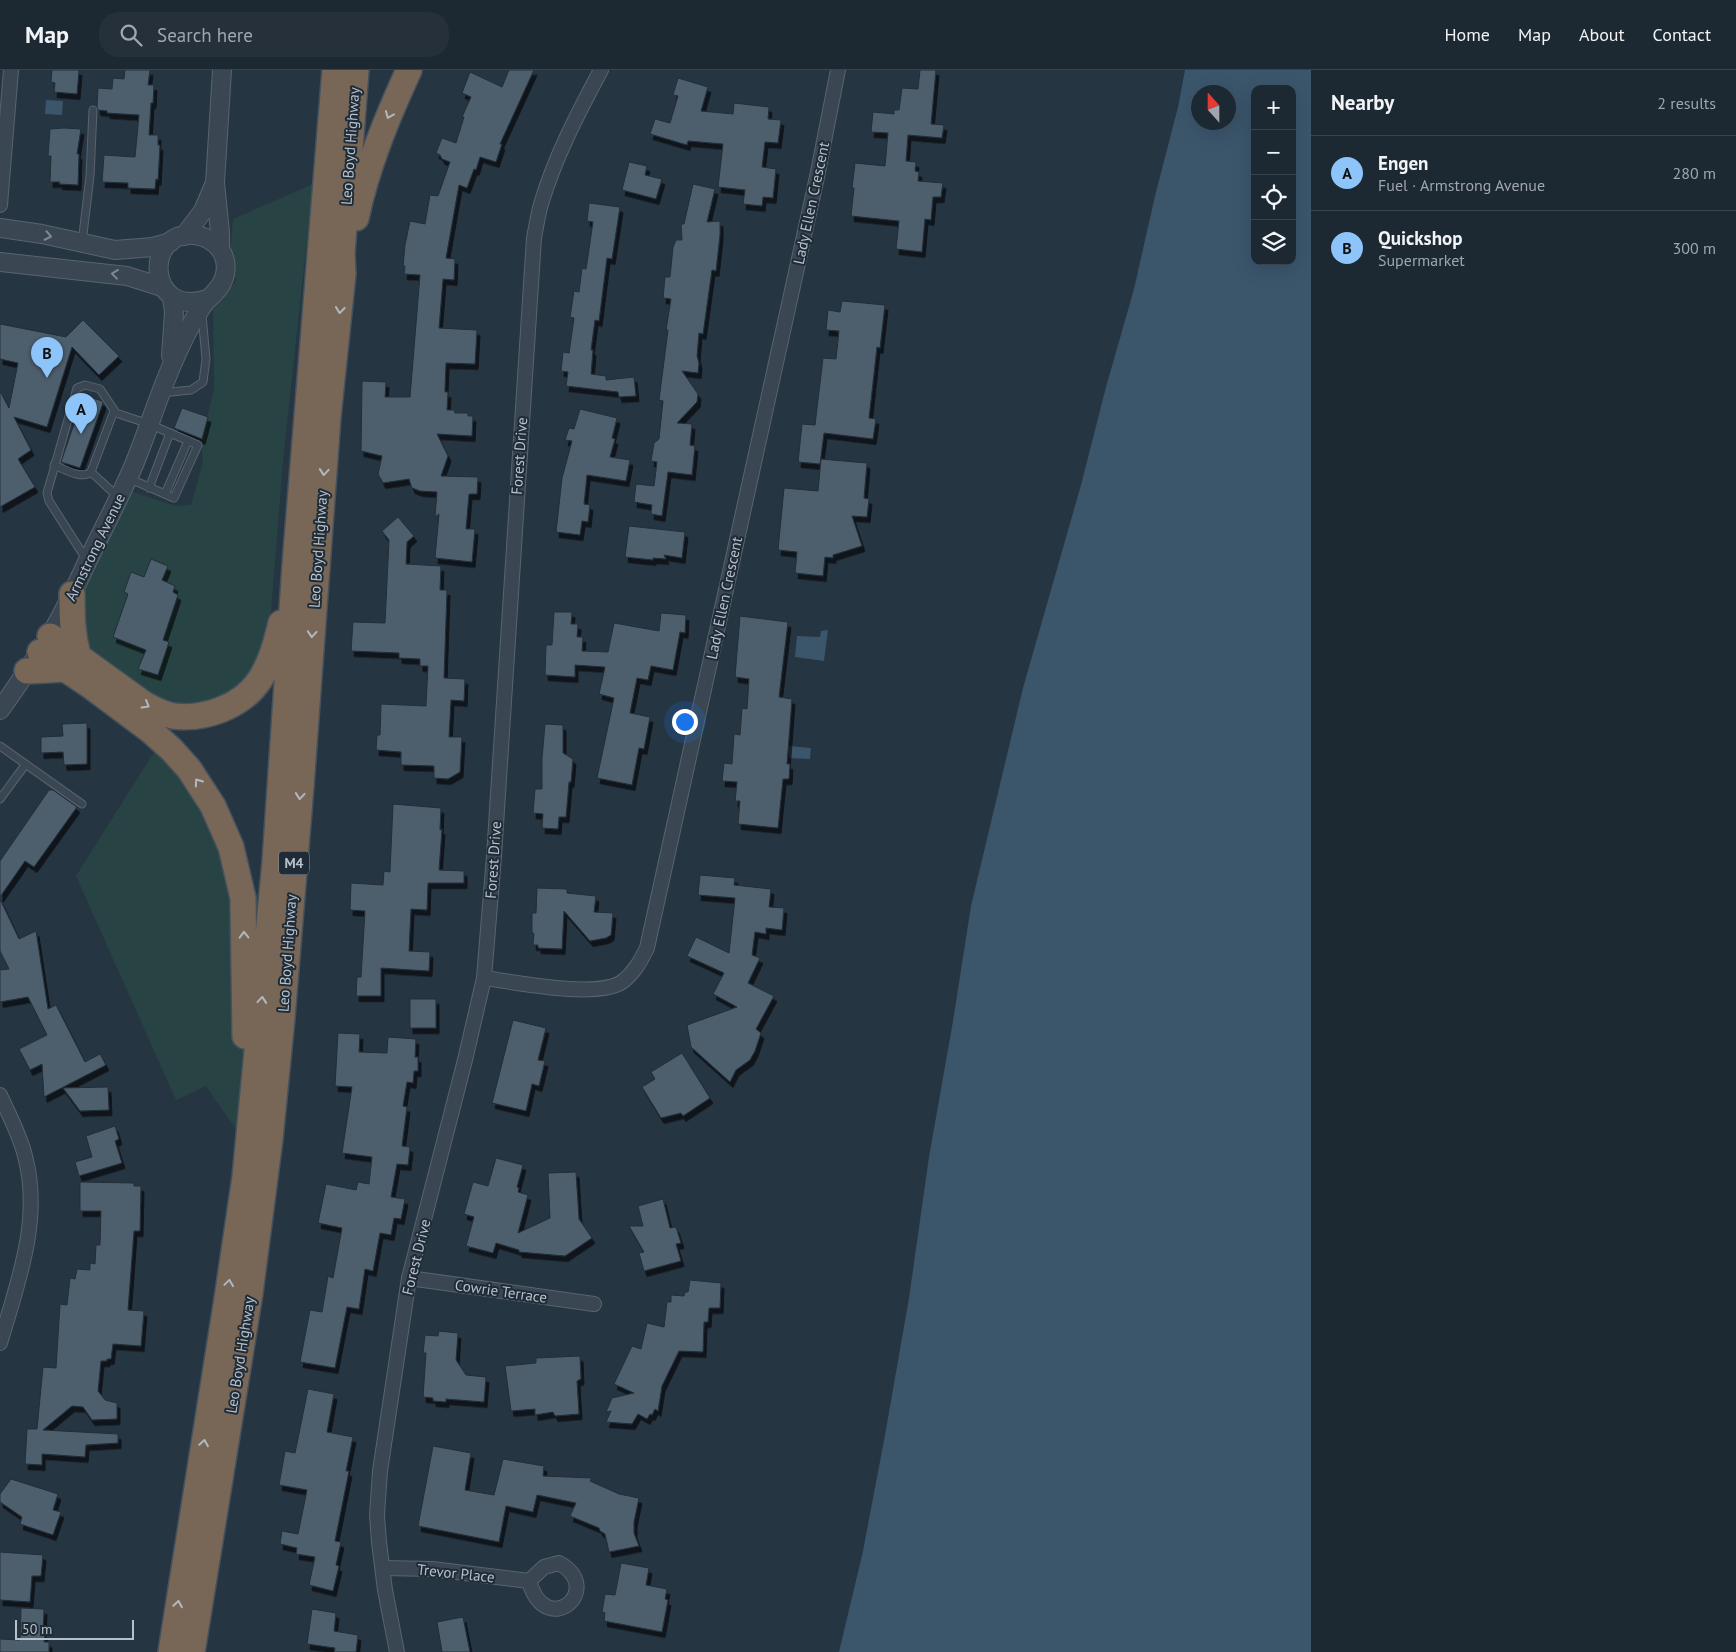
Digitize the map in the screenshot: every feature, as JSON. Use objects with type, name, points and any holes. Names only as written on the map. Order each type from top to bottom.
[{"type":"highway","name":"Leo Boyd Highway","points":[[171,1652],[245,1176],[275,862],[295,565],[335,70]]},
{"type":"highway","name":"Leo Boyd Highway","points":[[192,1652],[250,1292],[270,1139],[301,786],[327,436],[343,274],[342,253],[356,70]]},
{"type":"highway","points":[[343,274],[371,163],[385,124],[409,70]]},
{"type":"highway","points":[[39,653],[72,662],[156,710],[172,716],[207,714],[223,709],[235,703],[249,692],[258,682],[268,665],[274,650],[295,565]]},
{"type":"highway","points":[[72,594],[72,662]]},
{"type":"highway","points":[[72,662],[172,750],[201,786],[223,826],[235,860],[243,898],[244,1054],[252,1106]]},
{"type":"street","points":[[0,205],[12,70]]},
{"type":"street","points":[[0,262],[127,276],[167,292],[186,303],[204,303],[218,290],[225,277],[225,263],[220,250],[220,232],[214,183],[222,70]]},
{"type":"street","name":"Forest Drive","points":[[397,1652],[383,1568],[377,1516],[379,1489],[409,1278],[484,978],[494,856],[534,238],[541,204],[554,168],[569,133],[601,70]]},
{"type":"street","name":"Lady Ellen Crescent","points":[[484,978],[584,989],[606,988],[620,983],[635,970],[647,948],[817,177],[838,70]]},
{"type":"street","points":[[167,292],[158,274],[160,256],[203,211],[214,183]]},
{"type":"street","points":[[0,228],[42,234],[115,250],[153,247],[190,235],[210,240],[220,250]]},
{"type":"street","name":"Armstrong Avenue","points":[[167,292],[174,312],[174,333],[169,374]]},
{"type":"street","name":"Armstrong Avenue","points":[[4,700],[39,653],[72,594],[128,478],[161,393],[190,326],[204,303]]},
{"type":"street","points":[[0,1096],[21,1141],[28,1169],[31,1193],[29,1241],[0,1343]]},
{"type":"street","name":"Cowrie Terrace","points":[[409,1278],[594,1304]]},
{"type":"street","name":"Trevor Place","points":[[383,1568],[432,1569],[529,1581]]},
{"type":"lane","points":[[82,244],[90,176],[93,110]]},
{"type":"lane","points":[[161,393],[191,390],[202,382],[206,359],[204,303]]},
{"type":"lane","points":[[87,562],[47,496],[47,487],[80,386],[85,385],[100,389],[114,412],[149,424],[198,445],[174,498],[128,478]]},
{"type":"lane","points":[[54,465],[82,476],[89,475],[114,412]]},
{"type":"lane","points":[[149,488],[170,433]]},
{"type":"lane","points":[[91,472],[119,498]]},
{"type":"lane","points":[[0,746],[82,804]]},
{"type":"lane","points":[[0,799],[25,765]]},
{"type":"green space","points":[[313,184],[283,461],[271,612],[264,661],[256,681],[182,716],[61,638],[82,589],[133,492],[176,506],[191,505],[203,462],[201,443],[214,389],[213,310],[236,281],[230,251],[233,219]]},
{"type":"green space","points":[[161,741],[233,841],[250,949],[239,1134],[206,1086],[176,1100],[76,876]]},
{"type":"water","points":[[1185,70],[1311,70],[1311,1652],[839,1652],[863,1551],[885,1435],[909,1298],[929,1157],[971,906],[1023,688],[1134,289],[1178,107]]},
{"type":"water","points":[[46,100],[63,101],[62,115],[45,114]]},
{"type":"water","points":[[828,630],[824,661],[795,657],[797,636],[820,637],[821,631]]},
{"type":"water","points":[[789,746],[811,748],[810,759],[789,758]]},
{"type":"building","points":[[52,70],[79,70],[77,94],[54,92],[55,83],[51,82]]},
{"type":"building","points":[[125,70],[150,70],[148,85],[154,85],[149,135],[158,135],[158,145],[160,145],[158,180],[156,179],[155,189],[128,188],[128,183],[102,182],[104,155],[135,157],[139,115],[107,113],[107,111],[98,110],[97,107],[98,88],[112,89],[113,78],[124,79]]},
{"type":"building","points":[[509,70],[534,70],[500,144],[502,144],[496,162],[480,157],[467,188],[459,185],[446,258],[455,259],[454,280],[443,279],[439,328],[477,330],[475,364],[446,363],[445,392],[448,392],[447,410],[454,410],[455,413],[468,413],[468,416],[473,416],[472,436],[437,434],[448,456],[441,476],[478,477],[477,494],[469,494],[466,529],[475,529],[472,562],[435,558],[439,514],[435,517],[437,492],[420,491],[412,488],[409,479],[383,483],[378,474],[382,456],[361,451],[362,381],[386,382],[385,397],[410,397],[420,275],[404,274],[405,245],[410,221],[425,224],[430,195],[438,196],[450,162],[442,159],[436,153],[442,138],[456,143],[464,117],[462,117],[471,97],[462,93],[470,72],[502,87]]},
{"type":"building","points":[[920,70],[936,70],[931,124],[944,125],[942,138],[908,135],[906,161],[916,162],[915,171],[919,172],[918,181],[943,183],[941,197],[933,197],[931,220],[925,219],[922,252],[896,249],[899,221],[851,216],[855,163],[885,166],[888,133],[871,132],[873,112],[894,114],[894,110],[899,110],[902,88],[918,89]]},
{"type":"building","points":[[678,78],[708,87],[701,111],[733,114],[734,103],[769,107],[768,119],[781,120],[778,143],[765,142],[762,167],[776,169],[773,198],[763,197],[762,206],[743,204],[745,190],[718,187],[723,144],[688,141],[687,145],[650,134],[655,119],[670,123],[678,96],[673,95]]},
{"type":"building","points":[[50,129],[81,129],[77,154],[79,154],[78,185],[50,182],[51,156],[48,156]]},
{"type":"building","points":[[629,162],[647,166],[645,175],[662,179],[656,199],[622,190]]},
{"type":"building","points":[[693,184],[715,189],[707,222],[720,221],[720,235],[716,271],[712,270],[703,334],[699,333],[698,373],[682,371],[698,394],[697,402],[677,423],[692,424],[690,445],[695,446],[692,475],[668,472],[662,516],[651,514],[652,505],[634,502],[636,484],[654,486],[657,462],[651,461],[654,443],[659,439],[663,401],[659,400],[671,299],[663,298],[665,277],[670,277],[673,247],[676,240],[682,240],[681,224],[684,224]]},
{"type":"building","points":[[589,203],[620,207],[612,259],[607,258],[599,321],[595,320],[591,350],[593,350],[591,374],[606,376],[606,380],[634,377],[636,396],[619,397],[618,392],[566,386],[568,372],[561,371],[563,352],[569,353],[574,318],[570,317],[574,291],[579,292],[582,268],[586,269],[593,222],[587,221]]},
{"type":"building","points":[[842,301],[885,305],[880,348],[877,347],[869,418],[876,419],[873,439],[824,433],[820,464],[798,462],[802,424],[815,425],[823,358],[836,359],[839,331],[826,330],[828,310],[840,312]]},
{"type":"building","points":[[83,320],[119,356],[99,375],[72,347],[47,427],[14,417],[31,450],[18,459],[35,487],[0,507],[0,391],[9,408],[18,363],[0,359],[0,324],[66,337]]},
{"type":"building","points":[[84,395],[103,403],[80,468],[61,462]]},
{"type":"building","points":[[182,408],[208,417],[202,439],[174,428]]},
{"type":"building","points":[[580,409],[617,418],[612,438],[615,439],[610,457],[630,460],[626,481],[587,475],[584,504],[590,505],[588,522],[582,521],[580,535],[556,532],[562,478],[572,441],[565,440],[569,428],[574,429]]},
{"type":"building","points":[[821,459],[867,463],[864,498],[869,499],[867,517],[852,516],[862,546],[833,555],[833,558],[825,557],[823,576],[795,573],[797,552],[778,550],[784,488],[818,491]]},
{"type":"building","points":[[398,517],[414,536],[407,542],[406,564],[441,566],[440,590],[447,590],[444,678],[465,679],[464,701],[451,700],[449,737],[462,737],[460,772],[448,779],[434,778],[434,766],[401,765],[401,752],[376,750],[377,735],[380,735],[381,704],[426,706],[428,666],[420,666],[420,659],[399,658],[399,653],[351,651],[353,622],[385,623],[389,540],[382,531]]},
{"type":"building","points":[[629,526],[685,532],[682,558],[664,555],[666,559],[653,558],[653,560],[625,557]]},
{"type":"building","points":[[151,559],[168,566],[162,580],[175,586],[173,592],[178,595],[163,640],[169,642],[158,675],[138,669],[146,650],[113,637],[128,594],[124,592],[131,572],[144,577]]},
{"type":"building","points":[[554,612],[572,612],[571,624],[578,624],[577,637],[583,637],[582,651],[608,652],[614,623],[659,631],[661,613],[686,615],[685,633],[680,632],[673,670],[651,666],[648,680],[637,678],[630,713],[650,717],[644,749],[639,748],[632,785],[597,778],[614,698],[599,694],[605,667],[575,665],[575,677],[545,675],[546,645],[552,645]]},
{"type":"building","points":[[740,616],[788,622],[779,697],[792,699],[787,764],[790,764],[789,779],[783,779],[778,828],[738,824],[740,801],[735,801],[737,782],[722,781],[724,763],[732,764],[734,734],[740,735],[742,708],[747,709],[749,679],[735,677]]},
{"type":"building","points":[[87,723],[87,764],[64,765],[63,752],[41,753],[41,737],[63,736],[62,724]]},
{"type":"building","points":[[545,724],[563,725],[563,753],[573,759],[566,817],[559,817],[558,829],[542,828],[543,814],[533,813],[535,789],[542,789]]},
{"type":"building","points":[[49,790],[53,790],[77,807],[34,867],[25,861],[0,897],[0,861]]},
{"type":"building","points":[[393,804],[441,808],[440,830],[442,829],[439,870],[464,871],[464,883],[428,883],[427,910],[411,909],[409,951],[430,952],[429,971],[381,968],[381,996],[356,996],[357,977],[361,977],[365,911],[350,910],[351,883],[383,885],[384,871],[390,872]]},
{"type":"building","points":[[700,875],[735,878],[734,885],[771,889],[769,907],[784,908],[782,930],[766,928],[766,934],[755,932],[752,955],[760,958],[748,983],[774,996],[756,1029],[761,1033],[755,1051],[750,1060],[736,1070],[730,1082],[691,1047],[687,1025],[737,1007],[713,994],[724,973],[687,956],[696,937],[729,953],[735,898],[698,895]]},
{"type":"building","points":[[537,888],[567,889],[567,893],[596,896],[594,912],[613,913],[611,935],[606,938],[590,941],[564,911],[562,949],[538,948],[538,945],[533,945],[532,913],[536,913]]},
{"type":"building","points":[[0,899],[19,939],[36,931],[48,1009],[56,1005],[85,1062],[100,1054],[106,1065],[44,1097],[42,1064],[30,1070],[19,1049],[47,1035],[28,997],[0,1002],[0,970],[9,969],[0,951]]},
{"type":"building","points":[[410,999],[436,999],[436,1028],[410,1028]]},
{"type":"building","points":[[513,1020],[546,1028],[538,1060],[545,1061],[539,1086],[532,1084],[526,1111],[492,1103]]},
{"type":"building","points":[[338,1033],[360,1034],[359,1052],[387,1053],[388,1037],[416,1039],[415,1057],[418,1057],[418,1071],[414,1071],[413,1083],[407,1082],[403,1106],[407,1107],[402,1146],[410,1147],[408,1165],[397,1164],[391,1197],[405,1199],[401,1219],[394,1218],[391,1235],[380,1233],[373,1271],[365,1269],[359,1309],[347,1307],[335,1368],[300,1362],[310,1310],[322,1312],[328,1276],[333,1278],[342,1228],[318,1223],[326,1184],[356,1190],[358,1182],[369,1184],[372,1157],[342,1153],[352,1087],[335,1086]]},
{"type":"building","points":[[682,1053],[710,1098],[683,1116],[681,1113],[661,1118],[642,1087],[655,1079],[651,1072]]},
{"type":"building","points":[[108,1087],[109,1110],[80,1111],[63,1088]]},
{"type":"building","points":[[115,1126],[119,1139],[115,1141],[122,1163],[79,1176],[75,1162],[92,1157],[86,1136]]},
{"type":"building","points":[[496,1158],[523,1165],[517,1187],[519,1188],[518,1192],[528,1195],[518,1233],[550,1218],[548,1173],[576,1172],[579,1219],[592,1238],[565,1256],[519,1252],[519,1250],[496,1243],[493,1253],[466,1246],[474,1217],[464,1214],[473,1182],[488,1186]]},
{"type":"building","points":[[80,1182],[134,1183],[134,1186],[141,1186],[140,1231],[134,1231],[128,1310],[144,1311],[141,1346],[113,1344],[111,1359],[101,1361],[98,1391],[105,1400],[117,1403],[117,1419],[92,1420],[83,1407],[72,1406],[43,1430],[118,1434],[118,1443],[86,1445],[85,1457],[42,1454],[42,1465],[25,1464],[27,1429],[37,1429],[43,1367],[56,1368],[60,1304],[67,1305],[70,1278],[75,1279],[77,1269],[90,1270],[90,1263],[95,1264],[96,1245],[100,1245],[101,1211],[80,1211]]},
{"type":"building","points":[[663,1199],[670,1228],[676,1227],[681,1243],[676,1244],[681,1261],[644,1271],[639,1253],[644,1252],[629,1226],[643,1226],[638,1206]]},
{"type":"building","points":[[690,1280],[721,1283],[720,1308],[709,1308],[708,1322],[704,1322],[703,1352],[679,1351],[662,1386],[658,1411],[655,1409],[647,1419],[638,1414],[632,1424],[606,1422],[611,1411],[606,1412],[612,1398],[634,1393],[614,1384],[632,1346],[641,1349],[647,1323],[664,1327],[667,1302],[671,1302],[671,1295],[684,1296],[685,1292],[688,1292]]},
{"type":"building","points":[[439,1331],[458,1333],[456,1360],[466,1375],[486,1377],[484,1402],[446,1399],[446,1402],[433,1401],[433,1398],[423,1397],[426,1353],[423,1353],[425,1335],[438,1336]]},
{"type":"building","points":[[580,1356],[581,1379],[577,1381],[579,1414],[555,1416],[553,1412],[535,1415],[535,1409],[511,1411],[505,1366],[536,1363],[536,1358]]},
{"type":"building","points":[[308,1389],[334,1394],[327,1432],[353,1437],[346,1471],[349,1471],[335,1541],[341,1542],[336,1565],[339,1566],[333,1591],[309,1585],[315,1557],[296,1554],[297,1548],[280,1544],[282,1531],[298,1534],[307,1490],[279,1485],[285,1451],[295,1453]]},
{"type":"building","points":[[433,1446],[471,1453],[465,1490],[494,1495],[503,1459],[544,1466],[543,1476],[592,1478],[590,1481],[619,1494],[639,1498],[634,1522],[634,1533],[639,1546],[609,1552],[605,1534],[599,1528],[570,1516],[576,1503],[537,1495],[533,1512],[506,1506],[499,1542],[418,1526]]},
{"type":"building","points":[[11,1479],[58,1494],[53,1510],[61,1512],[53,1535],[20,1524],[22,1517],[0,1502],[0,1494]]},
{"type":"building","points":[[0,1552],[43,1555],[41,1576],[32,1576],[30,1602],[0,1600]]},
{"type":"building","points":[[621,1563],[649,1568],[646,1585],[667,1589],[665,1599],[668,1600],[662,1632],[604,1621],[605,1613],[602,1612],[605,1594],[615,1595]]},
{"type":"building","points":[[21,1608],[44,1609],[43,1635],[45,1635],[44,1642],[49,1642],[49,1652],[0,1652],[0,1639],[20,1640]]},
{"type":"building","points":[[312,1609],[336,1613],[334,1631],[358,1635],[356,1652],[334,1652],[335,1648],[307,1644]]},
{"type":"building","points":[[463,1617],[470,1652],[442,1652],[437,1622]]},
{"type":"place","name":"Quickshop","points":[[47,378]]},
{"type":"place","name":"Engen","points":[[81,434]]}]
